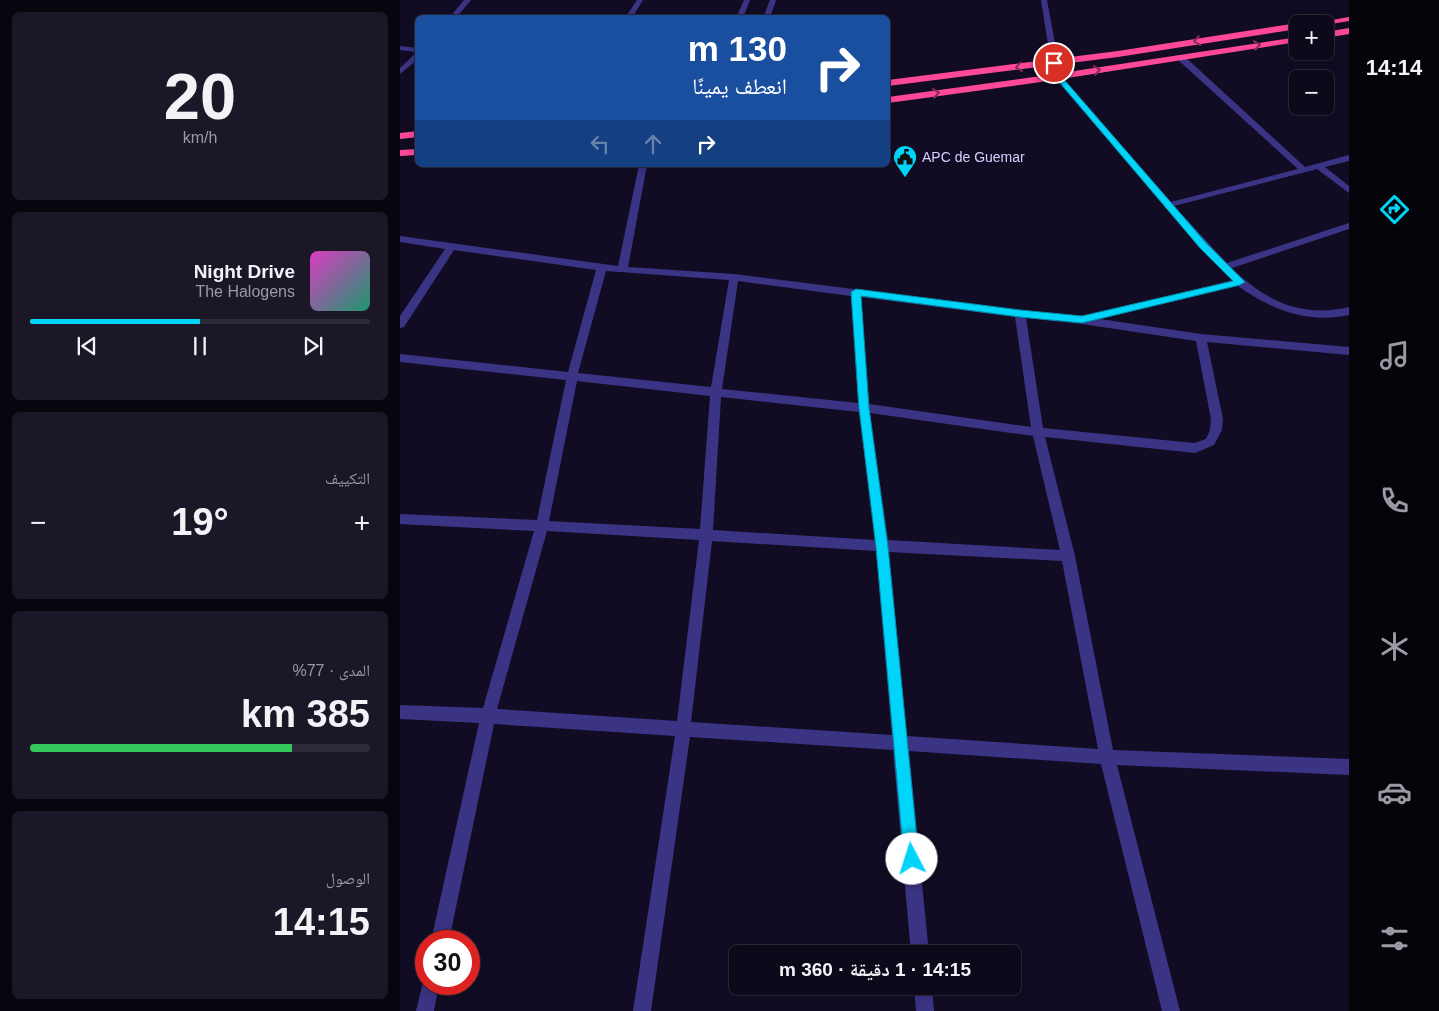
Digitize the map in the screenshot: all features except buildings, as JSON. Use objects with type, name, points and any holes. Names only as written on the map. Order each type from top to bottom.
[{"type":"highway","points":[[1334,21],[1349,18]]},
{"type":"highway","points":[[890,83],[1054,63],[1289,27]]},
{"type":"highway","points":[[1334,34],[1349,31]]},
{"type":"highway","points":[[890,100],[1289,40]]},
{"type":"highway","points":[[400,136],[415,134]]},
{"type":"highway","points":[[400,154],[415,152]]},
{"type":"street","points":[[455,15],[468,0]]},
{"type":"street","points":[[630,15],[640,0]]},
{"type":"street","points":[[740,15],[747,0]]},
{"type":"street","points":[[767,15],[773,0]]},
{"type":"street","points":[[1044,0],[1057,76],[1204,246],[1240,282],[1266,301],[1304,314],[1334,315],[1349,311]]},
{"type":"street","points":[[400,48],[415,51]]},
{"type":"street","points":[[400,72],[415,55]]},
{"type":"street","points":[[1180,57],[1304,170]]},
{"type":"street","points":[[1168,205],[1349,158]]},
{"type":"street","points":[[1319,166],[1349,190]]},
{"type":"street","points":[[622,270],[643,167]]},
{"type":"street","points":[[1225,266],[1349,226]]},
{"type":"street","points":[[400,239],[602,268],[734,277],[1020,314],[1082,320],[1201,338],[1349,351]]},
{"type":"street","points":[[400,324],[452,246]]},
{"type":"street","points":[[442,930],[488,716],[542,524],[572,376],[602,268]]},
{"type":"street","points":[[642,1011],[683,730],[706,536],[716,393],[734,277]]},
{"type":"street","points":[[1082,320],[1240,282]]},
{"type":"street","points":[[856,292],[864,408],[882,547],[919,945]]},
{"type":"street","points":[[1020,314],[1038,432],[1068,556],[1107,757],[1171,1011]]},
{"type":"street","points":[[400,358],[864,408],[1038,432],[1196,448],[1210,442],[1216,430],[1217,419],[1201,338]]},
{"type":"street","points":[[400,519],[542,524],[882,547],[1068,556]]},
{"type":"street","points":[[400,712],[488,716],[1107,757],[1349,766]]},
{"type":"street","points":[[424,1011],[428,995]]},
{"type":"street","points":[[924,995],[925,1011]]},
{"type":"place","name":"APC de Guemar","points":[[905,178]]},
{"type":"route","points":[[912,859],[882,547],[864,408],[856,292],[1020,314],[1082,320],[1240,282],[1204,246],[1057,76],[1054,63]]}]
